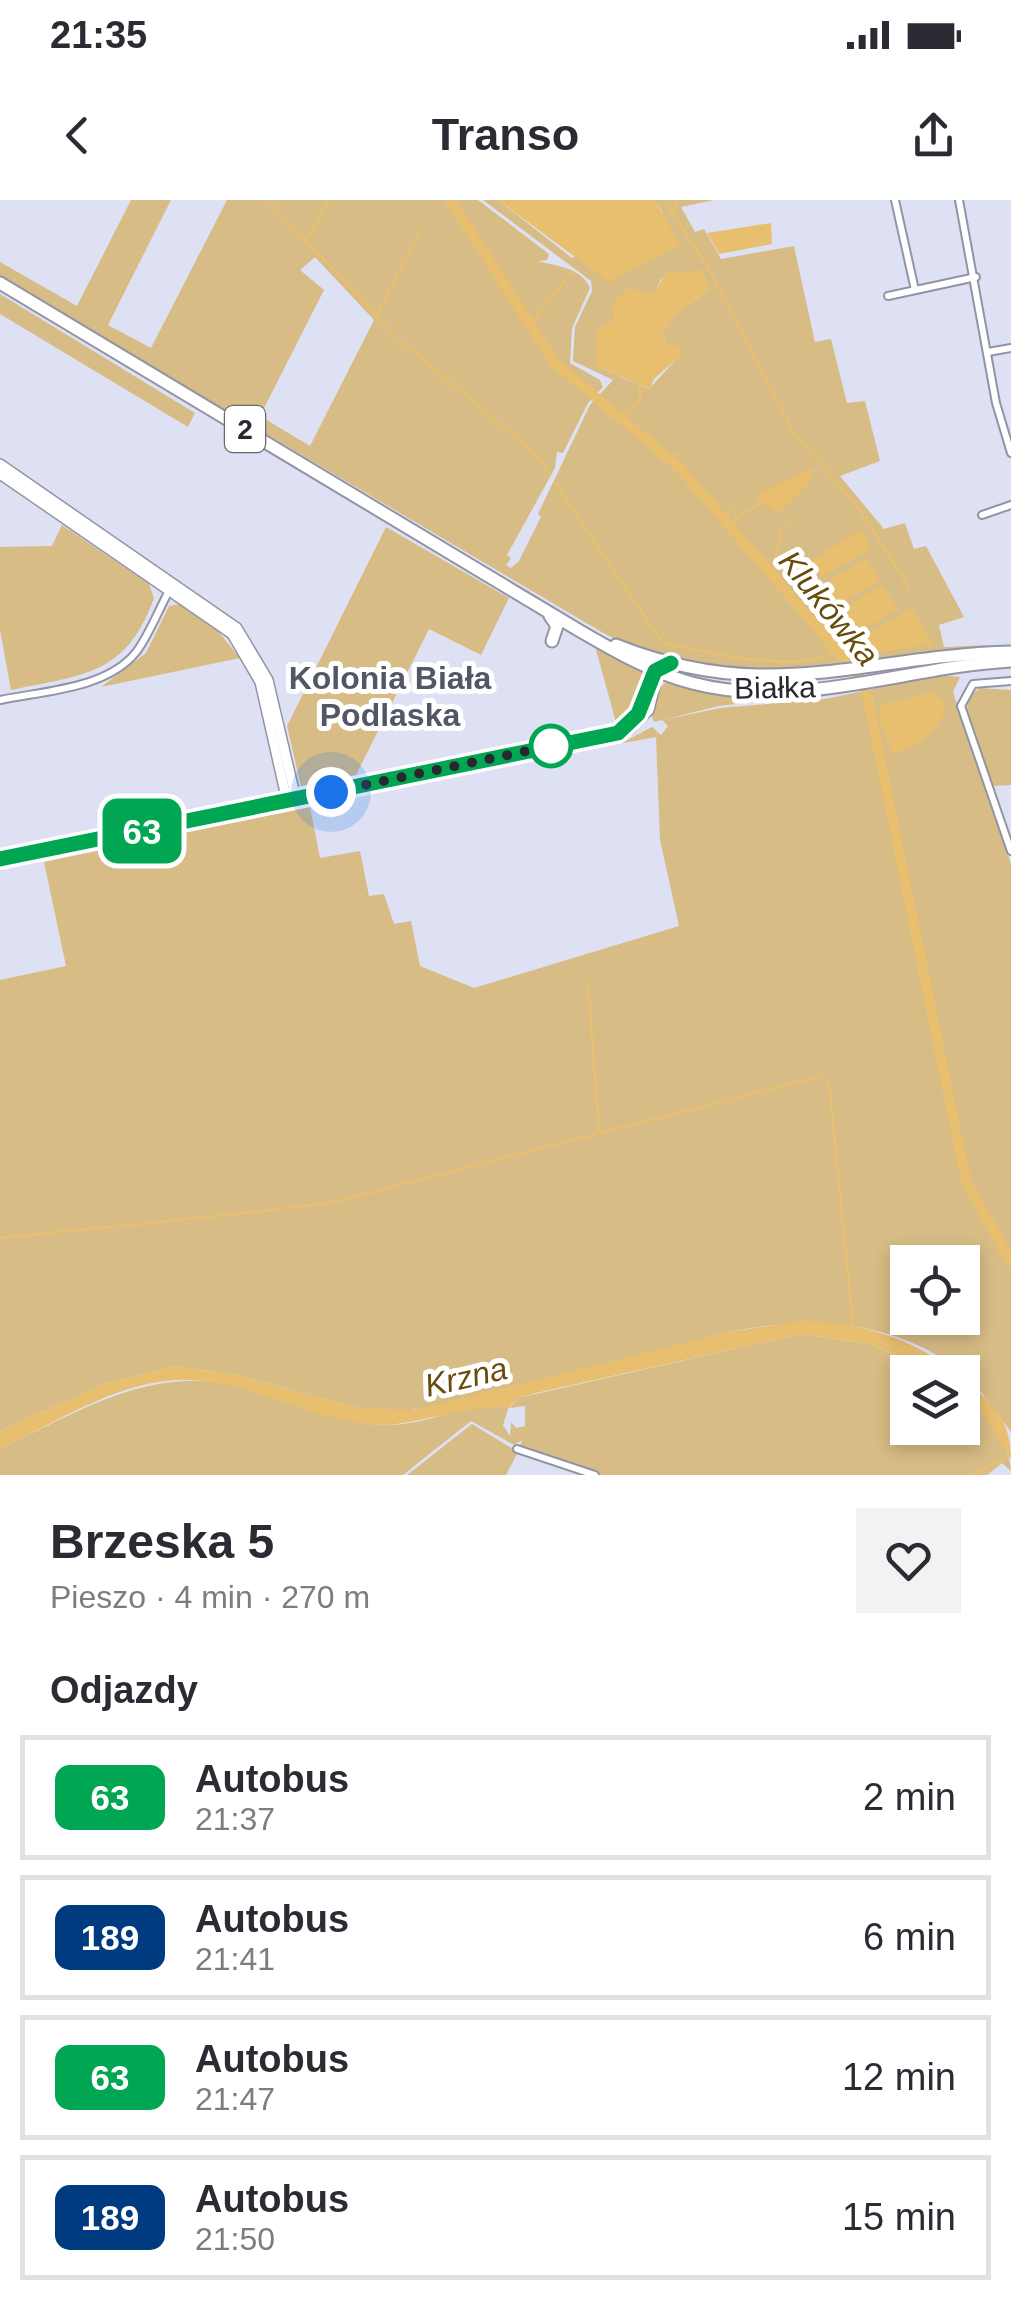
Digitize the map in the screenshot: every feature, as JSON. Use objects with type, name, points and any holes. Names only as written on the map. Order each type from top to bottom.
[{"type":"highway","name":"2","points":[[0,284],[557,616],[660,667]]},
{"type":"highway","points":[[540,606],[556,622],[552,642]]},
{"type":"highway","name":"Białka","points":[[660,667],[744,692],[1011,652]]},
{"type":"highway","name":"Białka","points":[[878,673],[1011,661]]},
{"type":"street","points":[[895,200],[915,290]]},
{"type":"street","points":[[959,200],[996,403],[1011,453]]},
{"type":"street","points":[[888,296],[976,278]]},
{"type":"street","points":[[988,352],[1011,348]]},
{"type":"street","points":[[2,472],[237,628],[259,668],[292,800]]},
{"type":"street","points":[[982,516],[1011,505]]},
{"type":"street","points":[[0,700],[90,681],[120,667],[139,648],[172,585]]},
{"type":"street","points":[[0,859],[618,733],[638,714],[660,667]]},
{"type":"street","points":[[1011,682],[973,684],[960,706],[1011,851]]},
{"type":"street","points":[[517,1448],[595,1475]]},
{"type":"shaded area","points":[[131,200],[171,200],[108,325],[151,348],[227,200],[478,200],[549,254],[547,260],[538,261],[568,269],[586,281],[590,288],[572,328],[570,363],[600,380],[603,387],[588,403],[563,453],[557,452],[555,468],[507,555],[511,558],[506,565],[511,568],[519,561],[541,517],[538,514],[590,405],[613,380],[573,361],[575,327],[592,291],[591,281],[483,200],[498,200],[572,258],[663,213],[655,200],[714,200],[681,207],[695,232],[704,229],[721,259],[794,246],[815,342],[831,339],[847,403],[865,401],[880,461],[840,476],[884,529],[905,523],[914,549],[926,546],[964,617],[939,625],[944,647],[991,645],[896,664],[796,672],[746,671],[650,652],[605,634],[0,277],[0,262],[77,306]],"holes":[[[315,257],[374,320],[310,446],[260,416],[324,290],[300,270]],[[661,279],[711,289],[675,314],[663,333],[665,342],[681,354],[649,389],[596,366],[596,328],[614,321],[615,301],[628,289],[654,295]]]},
{"type":"shaded area","points":[[498,200],[655,200],[680,245],[609,282]]},
{"type":"shaded area","points":[[771,223],[772,244],[719,254],[707,233]]},
{"type":"shaded area","points":[[701,270],[711,289],[675,314],[663,333],[665,342],[680,347],[682,354],[654,379],[650,389],[596,366],[596,328],[614,321],[612,304],[628,288],[653,295],[666,273]]},
{"type":"shaded area","points":[[0,294],[195,413],[188,427],[0,314]]},
{"type":"shaded area","points":[[813,467],[809,483],[779,514],[757,499],[759,493]]},
{"type":"shaded area","points":[[62,525],[149,584],[154,598],[130,643],[99,668],[11,690],[0,630],[0,547],[52,546]]},
{"type":"shaded area","points":[[386,527],[509,598],[481,655],[429,629],[356,775],[301,786],[287,726]]},
{"type":"shaded area","points":[[858,531],[864,532],[871,548],[822,577],[811,561]]},
{"type":"shaded area","points":[[867,557],[880,580],[839,605],[825,583]]},
{"type":"shaded area","points":[[882,585],[898,609],[857,634],[840,611]]},
{"type":"shaded area","points":[[180,604],[217,630],[240,658],[101,687],[146,653],[169,606]]},
{"type":"shaded area","points":[[912,607],[933,644],[868,654],[860,639]]},
{"type":"shaded area","points":[[595,646],[645,674],[640,705],[631,718],[617,726]]},
{"type":"shaded area","points":[[941,675],[960,677],[953,692],[1011,864],[1011,1432],[980,1391],[980,1355],[937,1355],[881,1332],[821,1324],[729,1332],[447,1405],[396,1412],[358,1408],[238,1375],[174,1366],[106,1383],[0,1431],[0,980],[66,966],[44,862],[310,807],[320,858],[360,851],[369,896],[384,894],[394,924],[411,921],[420,966],[474,988],[679,926],[660,840],[656,737],[543,758],[627,740],[652,727],[661,735],[668,726],[662,720],[720,708],[825,699]]},
{"type":"shaded area","points":[[666,682],[753,698],[828,693],[719,706],[654,722],[650,712]]},
{"type":"shaded area","points":[[980,688],[1011,690],[1011,785],[990,786],[967,708],[970,696]]},
{"type":"shaded area","points":[[935,691],[945,703],[940,720],[918,743],[892,753],[879,720],[881,705]]},
{"type":"shaded area","points":[[800,1321],[843,1324],[883,1334],[930,1355],[895,1355],[869,1344],[801,1334],[536,1393],[518,1398],[508,1409],[487,1407],[385,1425],[332,1417],[230,1386],[177,1380],[108,1396],[0,1449],[0,1431],[106,1383],[174,1366],[238,1375],[358,1408],[414,1410],[729,1332]]},
{"type":"shaded area","points":[[801,1334],[869,1344],[895,1355],[890,1355],[890,1445],[980,1445],[980,1411],[1001,1439],[1011,1471],[1002,1463],[987,1475],[598,1475],[520,1447],[522,1440],[514,1445],[471,1421],[403,1475],[0,1475],[0,1449],[114,1396],[174,1382],[237,1386],[328,1415],[384,1425],[503,1404],[508,1409],[503,1425],[510,1436],[511,1422],[516,1428],[525,1426],[525,1406],[510,1408],[518,1398]]},
{"type":"shaded area","points":[[980,1393],[1003,1422],[1011,1459],[982,1413]]},
{"type":"shaded area","points":[[472,1424],[518,1452],[506,1475],[407,1475]]},
{"type":"waterway","points":[[268,200],[398,339],[536,454],[550,475]]},
{"type":"waterway","points":[[306,243],[328,200]]},
{"type":"waterway","name":"Klukówka","points":[[450,200],[555,363],[680,468],[860,678],[868,698],[966,1181],[1011,1262]]},
{"type":"waterway","points":[[664,200],[707,265],[794,433],[861,511],[909,588]]},
{"type":"waterway","points":[[673,213],[677,200]]},
{"type":"waterway","points":[[377,315],[420,231]]},
{"type":"waterway","points":[[530,326],[572,271]]},
{"type":"waterway","points":[[619,416],[640,400],[640,384]]},
{"type":"waterway","points":[[671,459],[682,452]]},
{"type":"waterway","points":[[555,483],[661,640]]},
{"type":"waterway","points":[[733,531],[734,520],[761,503]]},
{"type":"waterway","points":[[723,518],[732,509]]},
{"type":"waterway","points":[[772,577],[781,530],[788,525]]},
{"type":"waterway","points":[[777,563],[801,547]]},
{"type":"waterway","points":[[815,569],[803,585],[824,615],[823,637]]},
{"type":"waterway","points":[[820,602],[831,594]]},
{"type":"waterway","points":[[828,634],[848,623]]},
{"type":"waterway","points":[[663,643],[776,661],[819,658],[835,651]]},
{"type":"waterway","points":[[850,666],[865,649]]},
{"type":"waterway","points":[[588,983],[599,1131]]},
{"type":"waterway","points":[[399,1185],[817,1077]]},
{"type":"waterway","points":[[822,1077],[829,1082],[853,1325]]},
{"type":"waterway","points":[[283,1208],[330,1203],[395,1186]]},
{"type":"waterway","points":[[122,1226],[281,1209]]},
{"type":"waterway","points":[[0,1238],[117,1226]]},
{"type":"waterway","points":[[1007,1457],[1011,1453]]},
{"type":"waterway","points":[[972,1475],[1003,1459]]},
{"type":"bus line","name":"63","points":[[0,859],[618,733],[638,714],[655,671],[671,663]]},
{"type":"district","name":"Kolonia Biała Podlaska","points":[[390,696]]},
{"type":"route","points":[[331,792],[551,746]]},
{"type":"water label","name":"Krzna","points":[[466,1377]]}]
